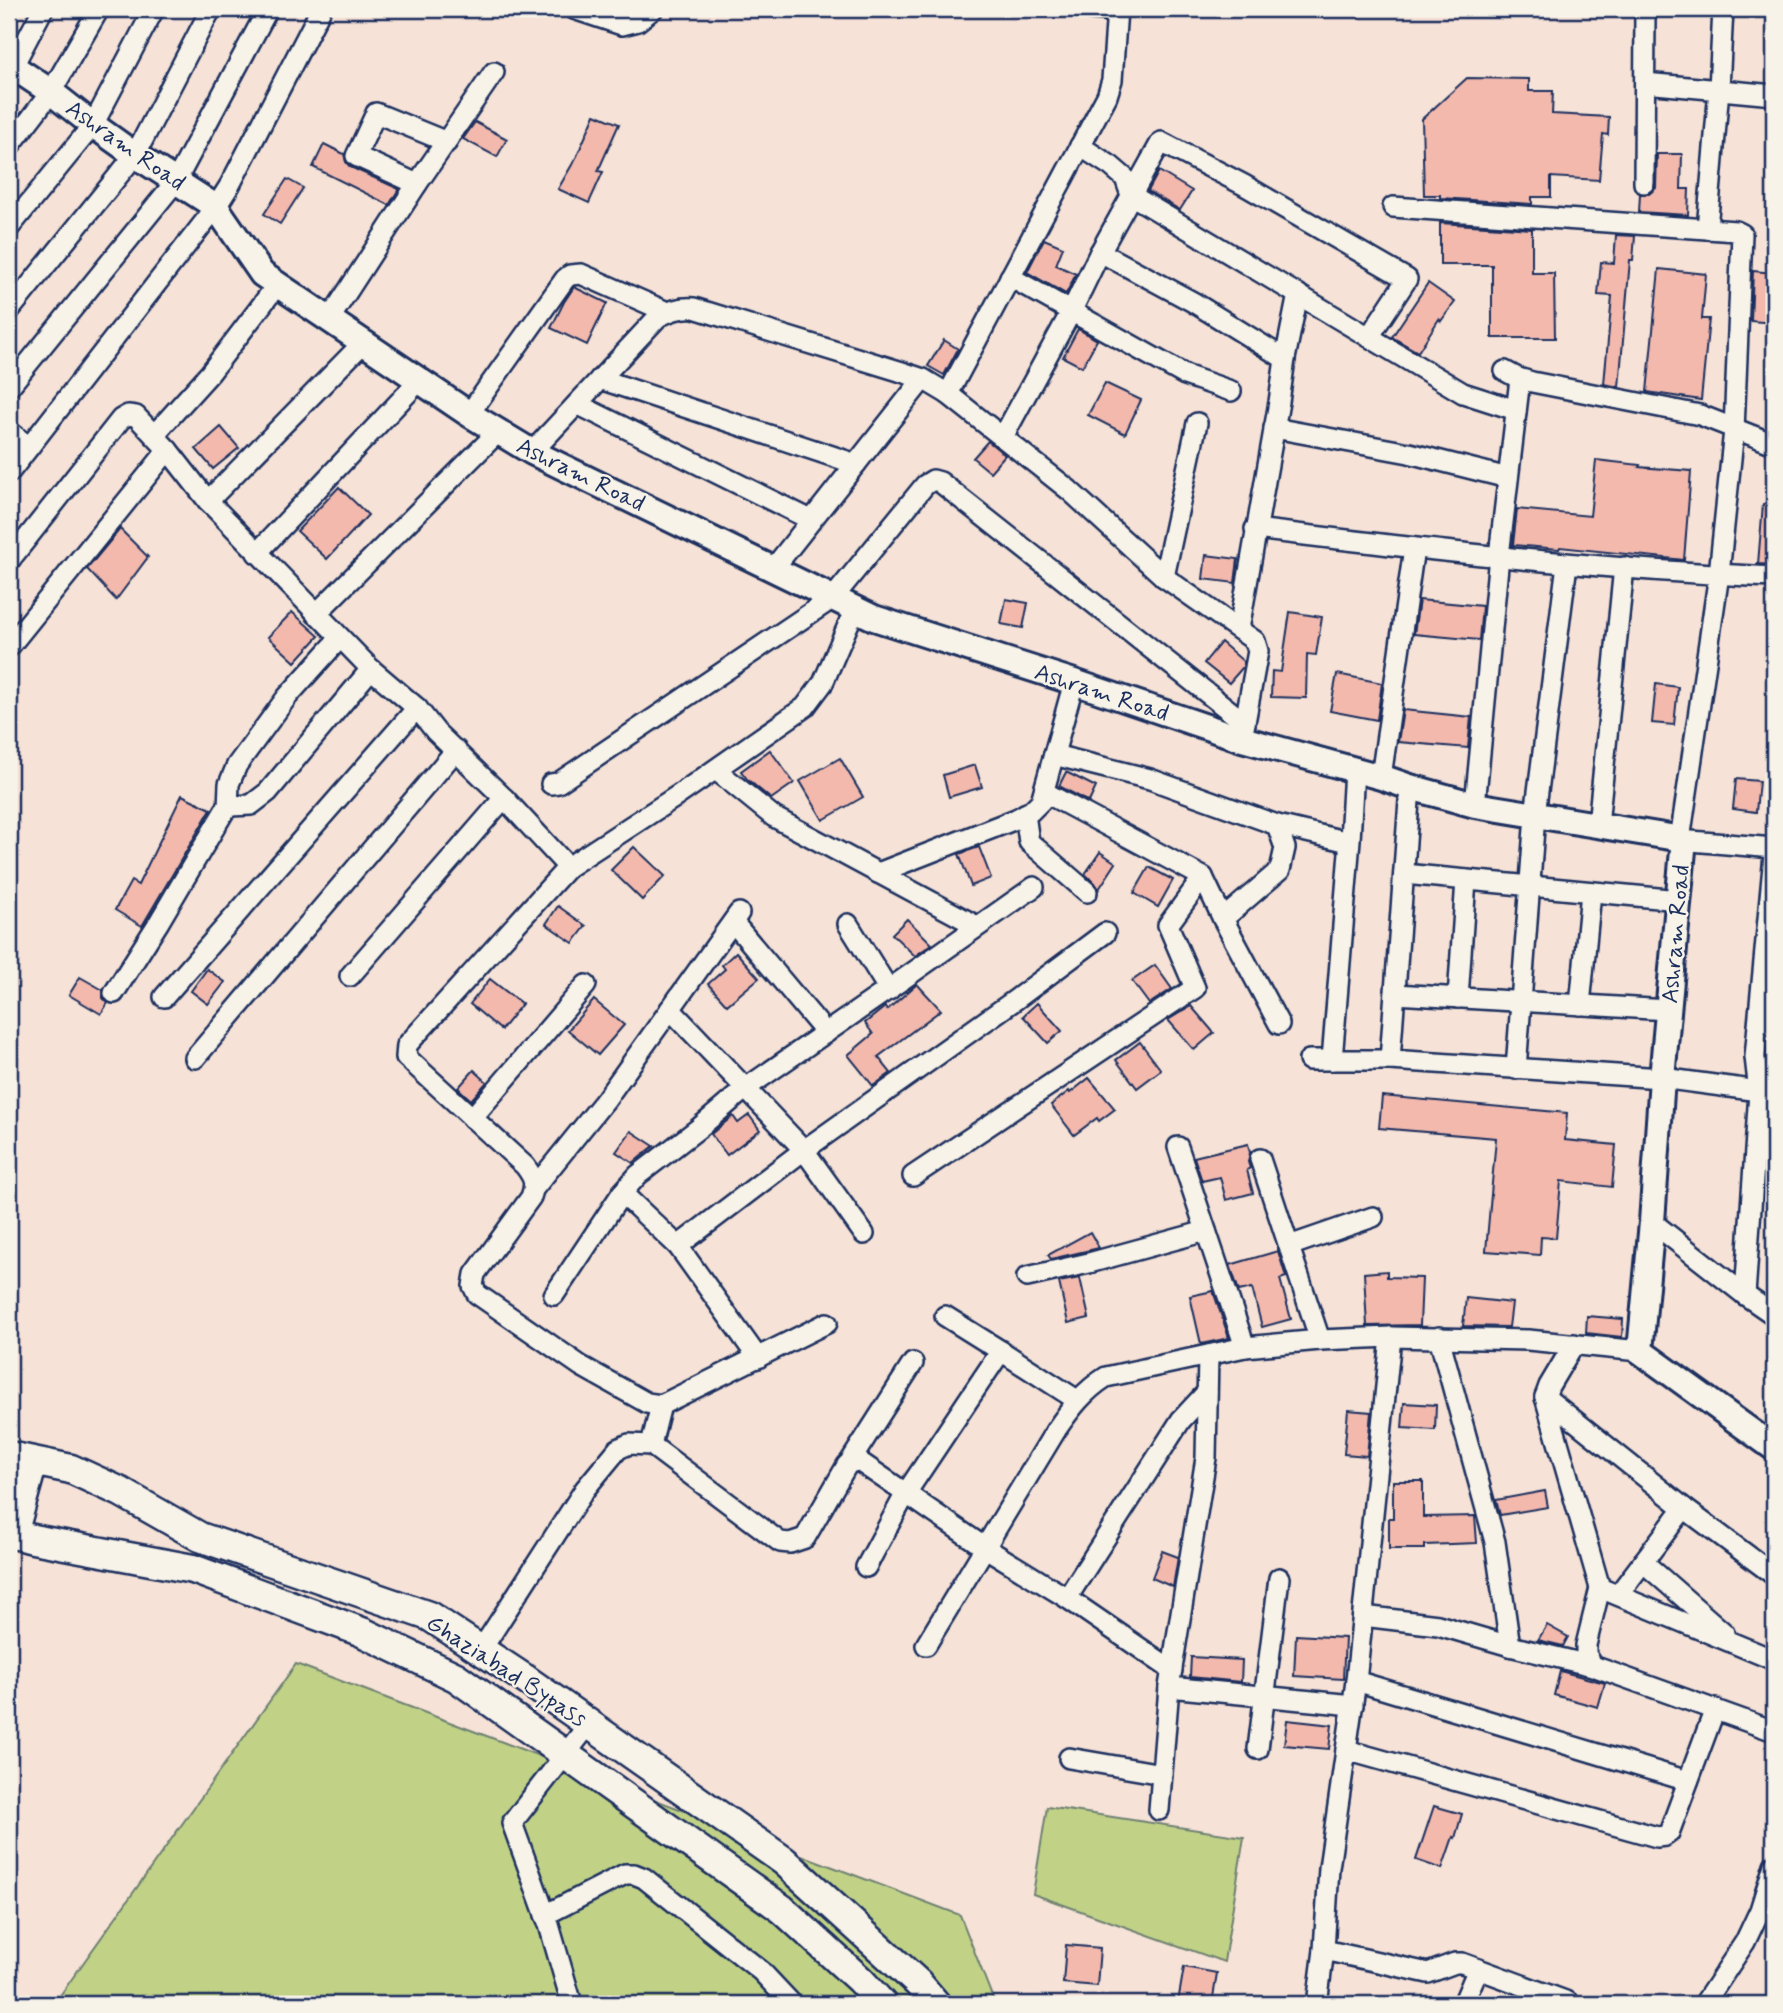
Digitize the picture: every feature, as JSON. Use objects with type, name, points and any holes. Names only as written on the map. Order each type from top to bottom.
[{"type":"main road","name":"Ghaziabad Bypass","points":[[21,1459],[71,1469],[121,1492],[200,1537],[429,1616],[525,1679],[783,1861],[918,1983],[936,2004]]},
{"type":"main road","points":[[11,1534],[21,1459]]},
{"type":"main road","name":"Ghaziabad Bypass","points":[[11,1534],[193,1569],[362,1632],[456,1677],[782,1909],[860,1980],[882,2004]]},
{"type":"street","points":[[11,65],[43,9]]},
{"type":"street","points":[[9,147],[51,92],[99,9]]},
{"type":"street","points":[[9,228],[93,125],[155,9]]},
{"type":"street","points":[[9,311],[135,155],[211,9]]},
{"type":"street","points":[[9,387],[176,181],[268,9]]},
{"type":"street","points":[[9,472],[216,208],[321,9]]},
{"type":"street","points":[[574,9],[622,25],[638,21],[653,9]]},
{"type":"street","points":[[948,394],[1101,110],[1110,88],[1116,10],[1091,9]]},
{"type":"street","points":[[1644,183],[1645,9]]},
{"type":"street","points":[[1707,229],[1723,9]]},
{"type":"street","name":"Ashram Road","points":[[11,65],[135,155],[216,208],[262,274],[469,414],[533,452],[874,618],[1074,682],[1244,731],[1410,787],[1475,805],[1681,841],[1683,850],[1679,900],[1640,1351]]},
{"type":"street","points":[[329,320],[494,72]]},
{"type":"street","points":[[1645,83],[1774,94]]},
{"type":"street","points":[[417,184],[356,156],[376,113],[447,142]]},
{"type":"street","points":[[1003,437],[1161,142],[1244,185],[1407,279],[1369,337]]},
{"type":"street","points":[[1080,146],[1125,178],[1132,195],[1463,393],[1516,410]]},
{"type":"street","points":[[1394,206],[1736,231],[1742,234],[1744,240],[1734,429],[1719,575],[1681,841],[1774,848]]},
{"type":"street","points":[[1100,252],[1193,302],[1284,359]]},
{"type":"street","points":[[469,414],[570,275],[581,274],[667,312]]},
{"type":"street","points":[[1010,277],[1185,375],[1231,391]]},
{"type":"street","points":[[154,435],[210,373],[277,285]]},
{"type":"street","points":[[1239,629],[1284,359],[1298,294]]},
{"type":"street","points":[[533,452],[658,317],[674,309],[694,308],[923,379],[948,394],[1069,490],[1164,577],[1255,641],[1257,645],[1244,731]]},
{"type":"street","points":[[208,501],[363,343]]},
{"type":"street","points":[[1475,805],[1516,410],[1512,375],[1700,415],[1774,444]]},
{"type":"street","points":[[600,379],[856,464]]},
{"type":"street","points":[[773,569],[923,379]]},
{"type":"street","points":[[257,553],[419,381]]},
{"type":"street","points":[[577,404],[811,520]]},
{"type":"street","points":[[9,561],[121,419],[128,415],[136,416],[168,450],[208,501],[257,553],[371,669],[417,708],[436,732],[504,798],[568,867]]},
{"type":"street","points":[[1164,577],[1197,423]]},
{"type":"street","points":[[1274,428],[1409,453],[1508,478]]},
{"type":"street","points":[[9,431],[29,447]]},
{"type":"street","points":[[316,614],[498,432]]},
{"type":"street","points":[[9,647],[168,450]]},
{"type":"street","points":[[535,1187],[534,1179],[525,1166],[406,1057],[407,1045],[568,867],[716,770],[805,707],[823,683],[844,604],[925,485],[933,480],[940,482],[1244,731]]},
{"type":"street","points":[[1255,529],[1567,564],[1774,577]]},
{"type":"street","points":[[1381,777],[1413,548]]},
{"type":"street","points":[[1516,1069],[1535,815],[1567,564]]},
{"type":"street","points":[[1598,825],[1624,567]]},
{"type":"street","points":[[551,784],[558,783],[844,604]]},
{"type":"street","points":[[114,993],[228,807],[229,784],[237,765],[287,697],[340,638]]},
{"type":"street","points":[[228,807],[251,805],[268,792],[371,669]]},
{"type":"street","points":[[878,873],[1031,811],[1041,801],[1044,792],[1074,682]]},
{"type":"street","points":[[164,997],[417,708]]},
{"type":"street","points":[[195,1058],[456,750]]},
{"type":"street","points":[[1054,755],[1150,779],[1277,825],[1349,842]]},
{"type":"street","points":[[1332,1060],[1354,769]]},
{"type":"street","points":[[716,770],[774,817],[977,926]]},
{"type":"street","points":[[1390,1060],[1410,787]]},
{"type":"street","points":[[1044,792],[1203,877],[1279,1024]]},
{"type":"street","points":[[350,976],[504,798]]},
{"type":"street","points":[[1025,814],[1030,842],[1087,892]]},
{"type":"street","points":[[1223,919],[1280,870],[1285,848],[1277,825]]},
{"type":"street","points":[[1745,1295],[1767,1093],[1755,1057],[1774,855]]},
{"type":"street","points":[[1404,874],[1679,900]]},
{"type":"street","points":[[913,1177],[1195,988],[1168,925],[1203,877]]},
{"type":"street","points":[[1458,998],[1466,880]]},
{"type":"street","points":[[554,1295],[622,1193],[638,1175],[746,1088],[1034,887]]},
{"type":"street","points":[[1580,1005],[1591,892]]},
{"type":"street","points":[[826,1033],[736,918],[606,1099],[535,1187],[531,1197],[475,1274],[473,1286],[477,1294],[581,1366],[647,1403],[661,1405],[827,1323]]},
{"type":"street","points":[[848,924],[889,990]]},
{"type":"street","points":[[678,1246],[804,1150],[1105,933]]},
{"type":"street","points":[[472,1118],[586,985]]},
{"type":"street","points":[[1395,994],[1668,1010]]},
{"type":"street","points":[[670,1009],[804,1150],[864,1234]]},
{"type":"street","points":[[1309,1060],[1390,1060],[1662,1078],[1767,1093]]},
{"type":"street","points":[[1178,1147],[1245,1348]]},
{"type":"street","points":[[1260,1159],[1320,1340]]},
{"type":"street","points":[[622,1193],[678,1246],[758,1357]]},
{"type":"street","points":[[1289,1246],[1373,1217]]},
{"type":"street","points":[[1652,1222],[1774,1315]]},
{"type":"street","points":[[1027,1277],[1206,1231]]},
{"type":"street","points":[[946,1316],[1077,1400]]},
{"type":"street","points":[[1317,2004],[1324,1950],[1329,1868],[1356,1681],[1391,1337]]},
{"type":"street","points":[[926,1645],[1056,1430],[1077,1400],[1090,1387],[1106,1377],[1208,1354],[1320,1340],[1439,1337],[1528,1340],[1640,1351],[1774,1448]]},
{"type":"street","points":[[1439,1337],[1495,1542],[1510,1646]]},
{"type":"street","points":[[1574,1344],[1545,1397],[1609,1592],[1773,1657]]},
{"type":"street","points":[[866,1566],[906,1493],[1001,1351]]},
{"type":"street","points":[[1159,1810],[1170,1678],[1206,1458],[1208,1354]]},
{"type":"street","points":[[481,1650],[585,1489],[618,1449],[629,1444],[650,1445],[780,1542],[790,1544],[805,1538],[913,1363]]},
{"type":"street","points":[[1067,1598],[1181,1420],[1207,1392]]},
{"type":"street","points":[[1545,1397],[1684,1508],[1774,1575]]},
{"type":"street","points":[[650,1445],[661,1405]]},
{"type":"street","points":[[850,1462],[860,1462],[984,1547],[1067,1598],[1170,1678],[1264,1696],[1353,1705]]},
{"type":"street","points":[[1593,1666],[1586,1654],[1586,1644],[1609,1592],[1643,1562],[1684,1508]]},
{"type":"street","points":[[1643,1562],[1737,1644]]},
{"type":"street","points":[[1258,1749],[1279,1578]]},
{"type":"street","points":[[1363,1616],[1438,1625],[1593,1666],[1774,1731]]},
{"type":"street","points":[[1356,1681],[1688,1781]]},
{"type":"street","points":[[1346,1749],[1657,1837],[1669,1833],[1715,1709]]},
{"type":"street","points":[[572,2004],[545,1915],[512,1823],[590,1724]]},
{"type":"street","points":[[1069,1758],[1162,1774]]},
{"type":"street","points":[[1704,2004],[1745,1942],[1760,1910],[1774,1865]]},
{"type":"street","points":[[545,1915],[625,1874],[634,1874],[644,1878],[761,1970],[792,2004]]},
{"type":"street","points":[[1324,1950],[1428,1973],[1458,1963],[1568,2002]]},
{"type":"street","points":[[1463,2004],[1478,1969]]},
{"type":"green space","points":[[296,1664],[960,1915],[995,2004],[54,2004]]},
{"type":"green space","points":[[1047,1807],[1244,1837],[1224,1962],[1033,1894]]},
{"type":"building","points":[[1467,78],[1529,79],[1529,91],[1553,91],[1552,114],[1609,117],[1608,135],[1603,134],[1599,180],[1551,177],[1551,197],[1532,197],[1532,204],[1424,195],[1422,119]]},
{"type":"building","points":[[595,114],[619,124],[598,171],[603,172],[589,203],[558,189],[577,156]]},
{"type":"building","points":[[475,122],[507,139],[497,157],[463,139]]},
{"type":"building","points":[[324,144],[344,154],[350,167],[399,189],[389,205],[313,167]]},
{"type":"building","points":[[1657,154],[1682,154],[1681,189],[1689,189],[1688,215],[1639,212],[1640,194],[1649,194],[1656,188]]},
{"type":"building","points":[[1159,171],[1192,191],[1180,210],[1148,191]]},
{"type":"building","points":[[287,179],[303,188],[280,224],[264,214]]},
{"type":"building","points":[[1440,223],[1532,229],[1532,273],[1554,273],[1555,338],[1492,338],[1492,265],[1440,265]]},
{"type":"building","points":[[1616,235],[1635,236],[1633,260],[1630,260],[1619,387],[1604,384],[1612,296],[1598,295],[1601,262],[1614,263]]},
{"type":"building","points":[[1044,239],[1063,247],[1056,265],[1076,274],[1066,294],[1027,272]]},
{"type":"building","points":[[1659,269],[1706,274],[1702,319],[1709,319],[1701,400],[1647,392]]},
{"type":"building","points":[[1753,271],[1774,273],[1774,323],[1751,321]]},
{"type":"building","points":[[1428,283],[1455,302],[1441,321],[1439,319],[1418,352],[1392,337]]},
{"type":"building","points":[[574,287],[607,303],[587,345],[551,328]]},
{"type":"building","points":[[1078,329],[1097,340],[1082,367],[1063,357]]},
{"type":"building","points":[[944,340],[958,349],[944,375],[928,366]]},
{"type":"building","points":[[1105,383],[1141,400],[1125,434],[1088,415]]},
{"type":"building","points":[[221,427],[239,448],[213,469],[196,449]]},
{"type":"building","points":[[988,441],[1005,455],[990,472],[973,458]]},
{"type":"building","points":[[1596,460],[1691,471],[1684,560],[1560,547],[1513,545],[1517,509],[1590,516]]},
{"type":"building","points":[[339,487],[368,515],[327,559],[297,531]]},
{"type":"building","points":[[1763,504],[1774,504],[1774,565],[1758,564]]},
{"type":"building","points":[[120,529],[148,557],[116,600],[87,569]]},
{"type":"building","points":[[1206,555],[1238,559],[1235,583],[1203,579]]},
{"type":"building","points":[[1006,599],[1028,603],[1023,628],[1001,624]]},
{"type":"building","points":[[1419,600],[1482,606],[1479,640],[1414,634]]},
{"type":"building","points":[[292,612],[319,636],[295,662],[268,637]]},
{"type":"building","points":[[1290,612],[1322,617],[1316,655],[1307,654],[1306,698],[1271,697],[1272,671],[1281,672]]},
{"type":"building","points":[[1221,642],[1244,662],[1229,683],[1204,663]]},
{"type":"building","points":[[1337,674],[1382,683],[1377,720],[1330,711]]},
{"type":"building","points":[[1656,684],[1678,687],[1674,725],[1652,723]]},
{"type":"building","points":[[1403,710],[1471,717],[1468,748],[1398,742]]},
{"type":"building","points":[[770,750],[794,783],[771,799],[741,771]]},
{"type":"building","points":[[840,758],[863,797],[823,820],[800,781]]},
{"type":"building","points":[[975,765],[982,787],[949,797],[943,775]]},
{"type":"building","points":[[1066,772],[1096,787],[1089,802],[1059,786]]},
{"type":"building","points":[[1736,779],[1759,781],[1756,812],[1733,809]]},
{"type":"building","points":[[182,795],[211,809],[142,926],[115,910],[131,881],[138,885]]},
{"type":"building","points":[[634,847],[665,876],[642,900],[611,870]]},
{"type":"building","points":[[979,847],[991,878],[971,886],[959,854]]},
{"type":"building","points":[[1100,852],[1116,863],[1099,889],[1085,874]]},
{"type":"building","points":[[1149,867],[1173,880],[1158,907],[1134,893]]},
{"type":"building","points":[[558,906],[586,926],[573,943],[546,924]]},
{"type":"building","points":[[907,919],[932,944],[915,956],[892,934]]},
{"type":"building","points":[[736,952],[759,978],[727,1005],[708,984],[725,969],[722,965]]},
{"type":"building","points":[[1155,965],[1172,989],[1149,1004],[1132,981]]},
{"type":"building","points":[[207,969],[225,982],[208,1004],[191,991]]},
{"type":"building","points":[[80,977],[103,990],[103,998],[108,1003],[101,1014],[69,995]]},
{"type":"building","points":[[490,979],[522,1004],[501,1030],[470,1004]]},
{"type":"building","points":[[917,984],[941,1010],[878,1057],[891,1073],[873,1086],[848,1055],[873,1034],[865,1023],[885,1007],[887,1010]]},
{"type":"building","points":[[594,1000],[624,1025],[598,1055],[568,1030]]},
{"type":"building","points":[[1037,1003],[1062,1031],[1048,1043],[1023,1016]]},
{"type":"building","points":[[1191,1006],[1214,1033],[1194,1050],[1168,1020]]},
{"type":"building","points":[[1140,1042],[1161,1070],[1137,1088],[1116,1060]]},
{"type":"building","points":[[474,1070],[487,1082],[471,1100],[458,1088]]},
{"type":"building","points":[[1089,1078],[1115,1109],[1074,1135],[1051,1105]]},
{"type":"building","points":[[1382,1096],[1567,1113],[1565,1140],[1616,1145],[1612,1187],[1561,1181],[1556,1238],[1541,1237],[1540,1255],[1486,1251],[1496,1138],[1379,1128]]},
{"type":"building","points":[[749,1115],[760,1130],[727,1155],[711,1134],[733,1116],[738,1123]]},
{"type":"building","points":[[631,1131],[654,1146],[633,1163],[616,1152]]},
{"type":"building","points":[[1248,1144],[1250,1168],[1247,1170],[1253,1193],[1226,1200],[1220,1177],[1202,1181],[1194,1157]]},
{"type":"building","points":[[1090,1232],[1099,1248],[1051,1259],[1048,1255]]},
{"type":"building","points":[[1278,1251],[1286,1277],[1280,1279],[1291,1319],[1262,1327],[1252,1288],[1239,1291],[1230,1265]]},
{"type":"building","points":[[1387,1271],[1387,1277],[1422,1278],[1420,1325],[1367,1326],[1364,1273]]},
{"type":"building","points":[[1080,1278],[1089,1318],[1068,1323],[1059,1282]]},
{"type":"building","points":[[1213,1291],[1229,1338],[1201,1344],[1190,1296]]},
{"type":"building","points":[[1466,1298],[1512,1303],[1509,1327],[1463,1326]]},
{"type":"building","points":[[1587,1316],[1623,1319],[1622,1337],[1586,1333]]},
{"type":"building","points":[[1404,1403],[1436,1405],[1435,1430],[1402,1428]]},
{"type":"building","points":[[1348,1410],[1371,1412],[1367,1456],[1344,1454]]},
{"type":"building","points":[[1393,1481],[1423,1481],[1423,1517],[1475,1516],[1477,1543],[1425,1545],[1425,1549],[1389,1549],[1389,1518],[1393,1518]]},
{"type":"building","points":[[1545,1491],[1548,1507],[1500,1515],[1496,1500]]},
{"type":"building","points":[[1162,1551],[1178,1557],[1173,1587],[1152,1578]]},
{"type":"building","points":[[1547,1625],[1568,1637],[1563,1646],[1538,1640]]},
{"type":"building","points":[[1296,1635],[1345,1638],[1343,1679],[1294,1676]]},
{"type":"building","points":[[1191,1657],[1242,1660],[1241,1682],[1190,1677]]},
{"type":"building","points":[[1560,1671],[1605,1683],[1598,1707],[1554,1695]]},
{"type":"building","points":[[1287,1720],[1332,1725],[1329,1749],[1284,1745]]},
{"type":"building","points":[[1434,1806],[1462,1814],[1442,1869],[1416,1860]]},
{"type":"building","points":[[1066,1945],[1100,1948],[1097,1986],[1063,1983]]},
{"type":"building","points":[[1184,1967],[1217,1973],[1212,2004],[1178,2002]]}]
